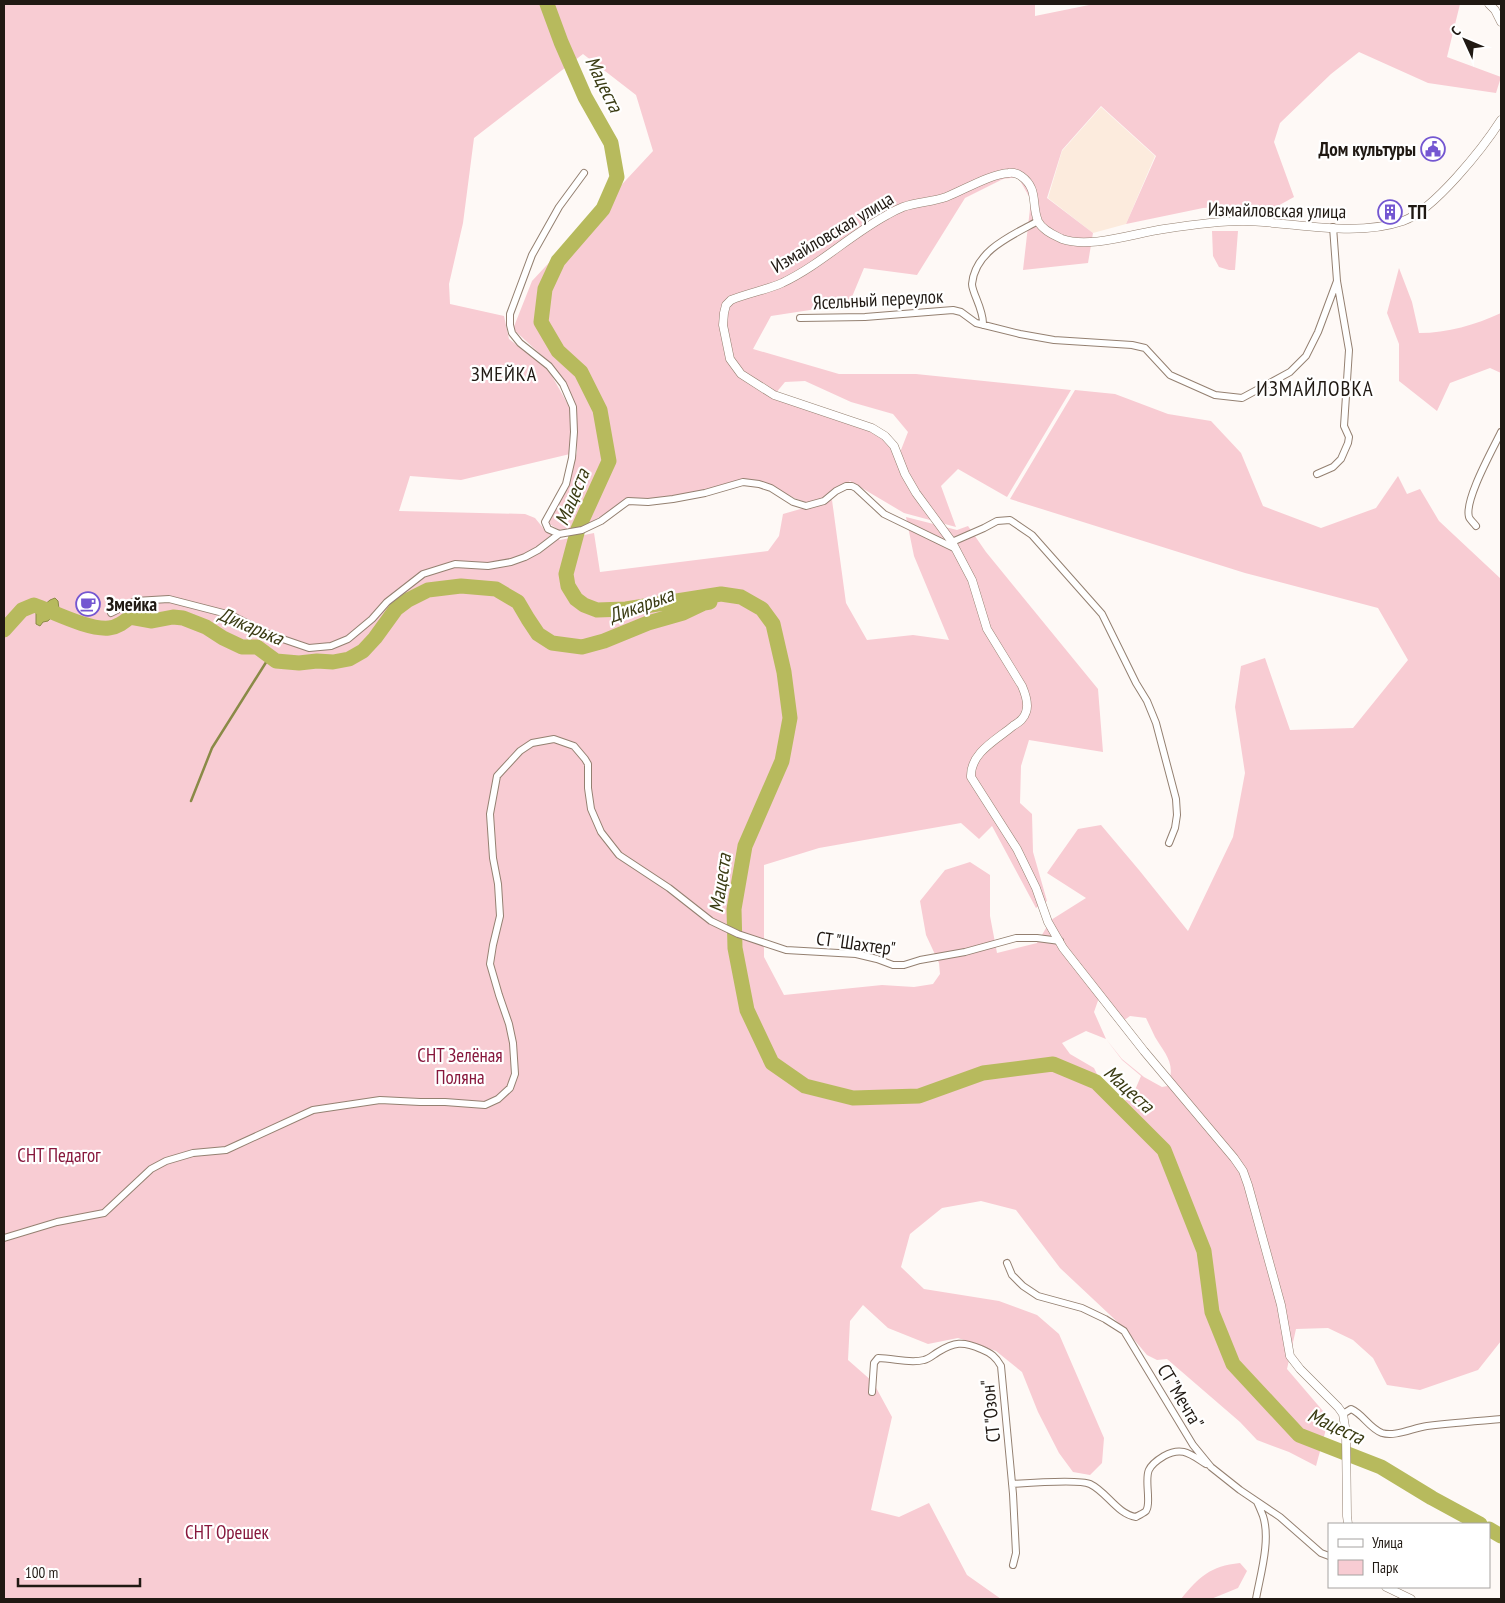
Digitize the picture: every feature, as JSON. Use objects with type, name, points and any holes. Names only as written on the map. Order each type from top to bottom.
[{"type":"street","points":[[1489,4],[1495,10],[1501,22]]},
{"type":"street","name":"Измайловская улица","points":[[1343,1414],[1338,1406],[1300,1370],[1290,1356],[1281,1305],[1243,1171],[1144,1051],[1063,948],[1048,922],[1036,888],[1017,849],[972,777],[971,768],[974,760],[990,744],[1022,720],[1027,709],[1025,693],[987,629],[972,580],[954,545],[916,493],[894,446],[885,436],[872,428],[774,395],[741,374],[730,359],[723,325],[724,313],[726,305],[731,300],[782,282],[822,260],[885,216],[904,207],[944,198],[990,178],[1009,173],[1019,174],[1033,190],[1038,221],[1045,230],[1064,239],[1092,242],[1206,223],[1243,221],[1371,228],[1403,221],[1413,217],[1436,199],[1471,161],[1501,120]]},
{"type":"street","points":[[559,534],[548,529],[544,522],[566,484],[572,458],[573,407],[563,384],[549,366],[520,343],[512,333],[510,314],[532,255],[559,207],[584,173]]},
{"type":"street","points":[[983,325],[980,306],[972,285],[977,268],[987,253],[995,246],[1038,221]]},
{"type":"street","points":[[1317,474],[1333,467],[1341,458],[1350,437],[1344,426],[1349,350],[1337,281],[1333,227]]},
{"type":"street","name":"Ясельный переулок","points":[[800,318],[865,317],[953,310],[961,312],[976,323],[1054,340],[1132,345],[1145,348],[1170,375],[1215,395],[1242,398],[1290,372],[1306,356],[1318,332],[1337,281]]},
{"type":"street","points":[[1476,526],[1469,518],[1470,497],[1501,432]]},
{"type":"street","points":[[111,613],[135,601],[169,599],[231,615],[268,634],[309,648],[331,646],[348,639],[372,619],[387,602],[423,574],[456,564],[488,566],[511,562],[538,550],[559,534],[582,530],[601,521],[628,501],[648,502],[673,499],[705,493],[743,482],[759,484],[770,488],[793,502],[806,506],[824,501],[836,491],[846,486],[852,486],[884,514],[954,545],[997,521],[1010,520],[1032,535],[1102,614],[1136,684],[1147,700],[1156,723],[1176,799],[1176,821],[1169,843]]},
{"type":"street","name":"СТ \"Шахтер\"","points":[[4,1238],[58,1222],[104,1213],[151,1169],[166,1161],[193,1153],[226,1150],[313,1110],[380,1100],[485,1105],[498,1099],[510,1088],[515,1074],[513,1043],[490,964],[500,916],[490,814],[498,776],[520,751],[532,743],[554,739],[574,746],[588,764],[588,788],[591,809],[601,832],[619,855],[669,888],[711,920],[738,934],[786,950],[856,954],[893,965],[904,965],[920,960],[965,952],[1016,938],[1060,941]]},
{"type":"street","name":"СТ \"Мечта\"","points":[[1007,1264],[1012,1275],[1023,1286],[1038,1296],[1082,1308],[1124,1331],[1193,1445],[1211,1467],[1234,1486],[1280,1517],[1321,1553],[1328,1556]]},
{"type":"street","name":"СТ \"Озон\"","points":[[872,1392],[874,1363],[878,1358],[891,1358],[911,1362],[926,1360],[944,1349],[959,1343],[975,1346],[991,1353],[998,1359],[1001,1366],[1012,1484],[1016,1552],[1014,1564]]},
{"type":"street","points":[[1348,1523],[1346,1433],[1343,1414],[1351,1409],[1379,1432],[1388,1434],[1426,1426],[1501,1419]]},
{"type":"street","points":[[1012,1484],[1088,1483],[1102,1491],[1122,1511],[1136,1517],[1146,1511],[1148,1504],[1148,1470],[1153,1463],[1170,1452],[1178,1450],[1189,1453],[1211,1467]]},
{"type":"street","points":[[1256,1500],[1264,1518],[1266,1535],[1256,1599]]},
{"type":"street","points":[[1388,1588],[1411,1599]]},
{"type":"shaded area","points":[[1101,107],[1155,156],[1126,224],[1093,233],[1048,198],[1062,151]]},
{"type":"shaded area","points":[[55,598],[58,601],[59,609],[48,621],[43,622],[40,626],[36,624],[36,612]]},
{"type":"green space","points":[[4,4],[1035,4],[1035,16],[1094,4],[1460,4],[1447,57],[1501,77],[1496,93],[1428,83],[1359,52],[1331,74],[1280,123],[1274,142],[1294,197],[1274,208],[1240,206],[1203,208],[1126,224],[1156,156],[1101,106],[1062,150],[1047,198],[1093,233],[1088,263],[1023,270],[1031,200],[1018,177],[1003,179],[965,198],[917,275],[864,268],[849,304],[771,316],[753,349],[839,374],[916,374],[1071,390],[1007,497],[958,469],[941,486],[956,527],[904,513],[850,481],[832,495],[808,503],[768,484],[748,482],[699,497],[616,507],[583,527],[559,530],[548,523],[568,484],[577,452],[577,407],[550,363],[513,329],[532,281],[653,151],[636,95],[583,54],[474,138],[463,223],[449,284],[450,304],[504,316],[509,339],[548,369],[570,408],[570,454],[461,480],[410,476],[399,511],[525,514],[535,518],[544,529],[560,540],[594,533],[600,572],[768,551],[779,536],[783,514],[832,500],[846,603],[867,640],[913,635],[949,640],[914,556],[906,517],[957,530],[968,526],[986,552],[1098,689],[1103,752],[1029,740],[1021,766],[1020,803],[1032,814],[1033,852],[1047,901],[1036,908],[992,826],[979,839],[961,823],[819,848],[764,865],[764,957],[784,995],[882,985],[914,987],[933,984],[940,974],[939,963],[926,935],[920,901],[945,870],[970,862],[990,875],[990,916],[997,953],[1037,943],[1051,920],[1086,898],[1047,873],[1078,829],[1101,825],[1188,931],[1233,837],[1245,773],[1235,707],[1241,666],[1265,658],[1290,730],[1353,728],[1408,660],[1378,608],[1245,573],[1010,499],[1075,390],[1115,394],[1168,414],[1211,421],[1241,453],[1263,506],[1321,528],[1376,508],[1398,476],[1407,494],[1420,489],[1439,521],[1501,579],[1501,1341],[1478,1370],[1420,1390],[1387,1385],[1373,1358],[1353,1340],[1328,1328],[1296,1329],[1287,1369],[1329,1418],[1316,1466],[1289,1452],[1257,1440],[1240,1422],[1167,1359],[1157,1360],[1147,1355],[1125,1329],[1060,1268],[1016,1210],[981,1201],[942,1208],[910,1234],[901,1267],[924,1289],[999,1301],[1037,1315],[1059,1334],[1104,1438],[1102,1463],[1090,1475],[1073,1472],[1059,1453],[1038,1412],[1022,1372],[996,1351],[958,1338],[928,1344],[888,1328],[863,1305],[850,1321],[848,1360],[873,1382],[892,1417],[871,1510],[899,1517],[929,1503],[967,1575],[1001,1599],[4,1599]],"holes":[[[805,381],[851,402],[893,414],[908,432],[899,455],[885,436],[775,394],[785,382]],[[1100,995],[1173,1085],[1162,1087],[1144,1077],[1122,1059],[1106,1039],[1094,1012]],[[1130,1016],[1146,1018],[1169,1061],[1170,1078],[1123,1021]],[[1086,1031],[1106,1039],[1122,1060],[1141,1076],[1132,1097],[1122,1102],[1099,1078],[1094,1068],[1070,1054],[1062,1043]]]},
{"type":"green space","points":[[1212,231],[1238,231],[1235,270],[1219,267],[1213,256]]},
{"type":"green space","points":[[1399,268],[1412,302],[1419,333],[1461,328],[1501,313],[1501,373],[1490,368],[1450,383],[1437,411],[1399,381],[1399,344],[1387,313]]},
{"type":"green space","points":[[1240,1563],[1247,1571],[1238,1588],[1211,1599],[1181,1599],[1206,1574],[1221,1567]]},
{"type":"waterway","name":"Мацеста","points":[[547,4],[585,97],[611,143],[617,177],[603,209],[558,261],[545,289],[541,322],[558,351],[581,372],[600,410],[609,461],[578,529],[566,574],[568,586],[576,599],[584,605],[597,610],[626,609],[721,594],[741,597],[762,609],[773,624],[784,672],[790,718],[782,761],[745,846],[734,909],[735,948],[747,1010],[772,1063],[805,1086],[853,1098],[919,1096],[983,1073],[1053,1064],[1096,1082],[1164,1150],[1204,1251],[1212,1312],[1233,1364],[1299,1435],[1381,1467],[1478,1523]]},
{"type":"waterway","name":"Дикарька","points":[[4,630],[22,610],[34,605],[81,623],[101,628],[115,627],[130,617],[152,621],[173,617],[183,618],[206,627],[242,647],[257,647],[276,661],[299,663],[333,662],[349,659],[363,651],[396,609],[408,600],[428,590],[461,586],[496,589],[518,602],[538,634],[552,643],[582,647],[604,641],[648,623],[683,613],[710,602]]},
{"type":"waterway","points":[[191,801],[212,748],[270,656]]},
{"type":"waterway","name":"Мацеста","points":[[1490,1530],[1501,1536]]},
{"type":"place","name":"Дом культуры","points":[[1433,149]]},
{"type":"place","name":"ТП","points":[[1390,212]]},
{"type":"place","name":"Змейка","points":[[88,604]]},
{"type":"district","name":"ЗМЕЙКА","points":[[504,374]]},
{"type":"district","name":"ИЗМАЙЛОВКА","points":[[1315,389]]},
{"type":"park label","name":"СНТ Зелёная Поляна","points":[[460,1066]]},
{"type":"park label","name":"СНТ Педагог","points":[[59,1155]]},
{"type":"park label","name":"СНТ Орешек","points":[[227,1532]]}]
